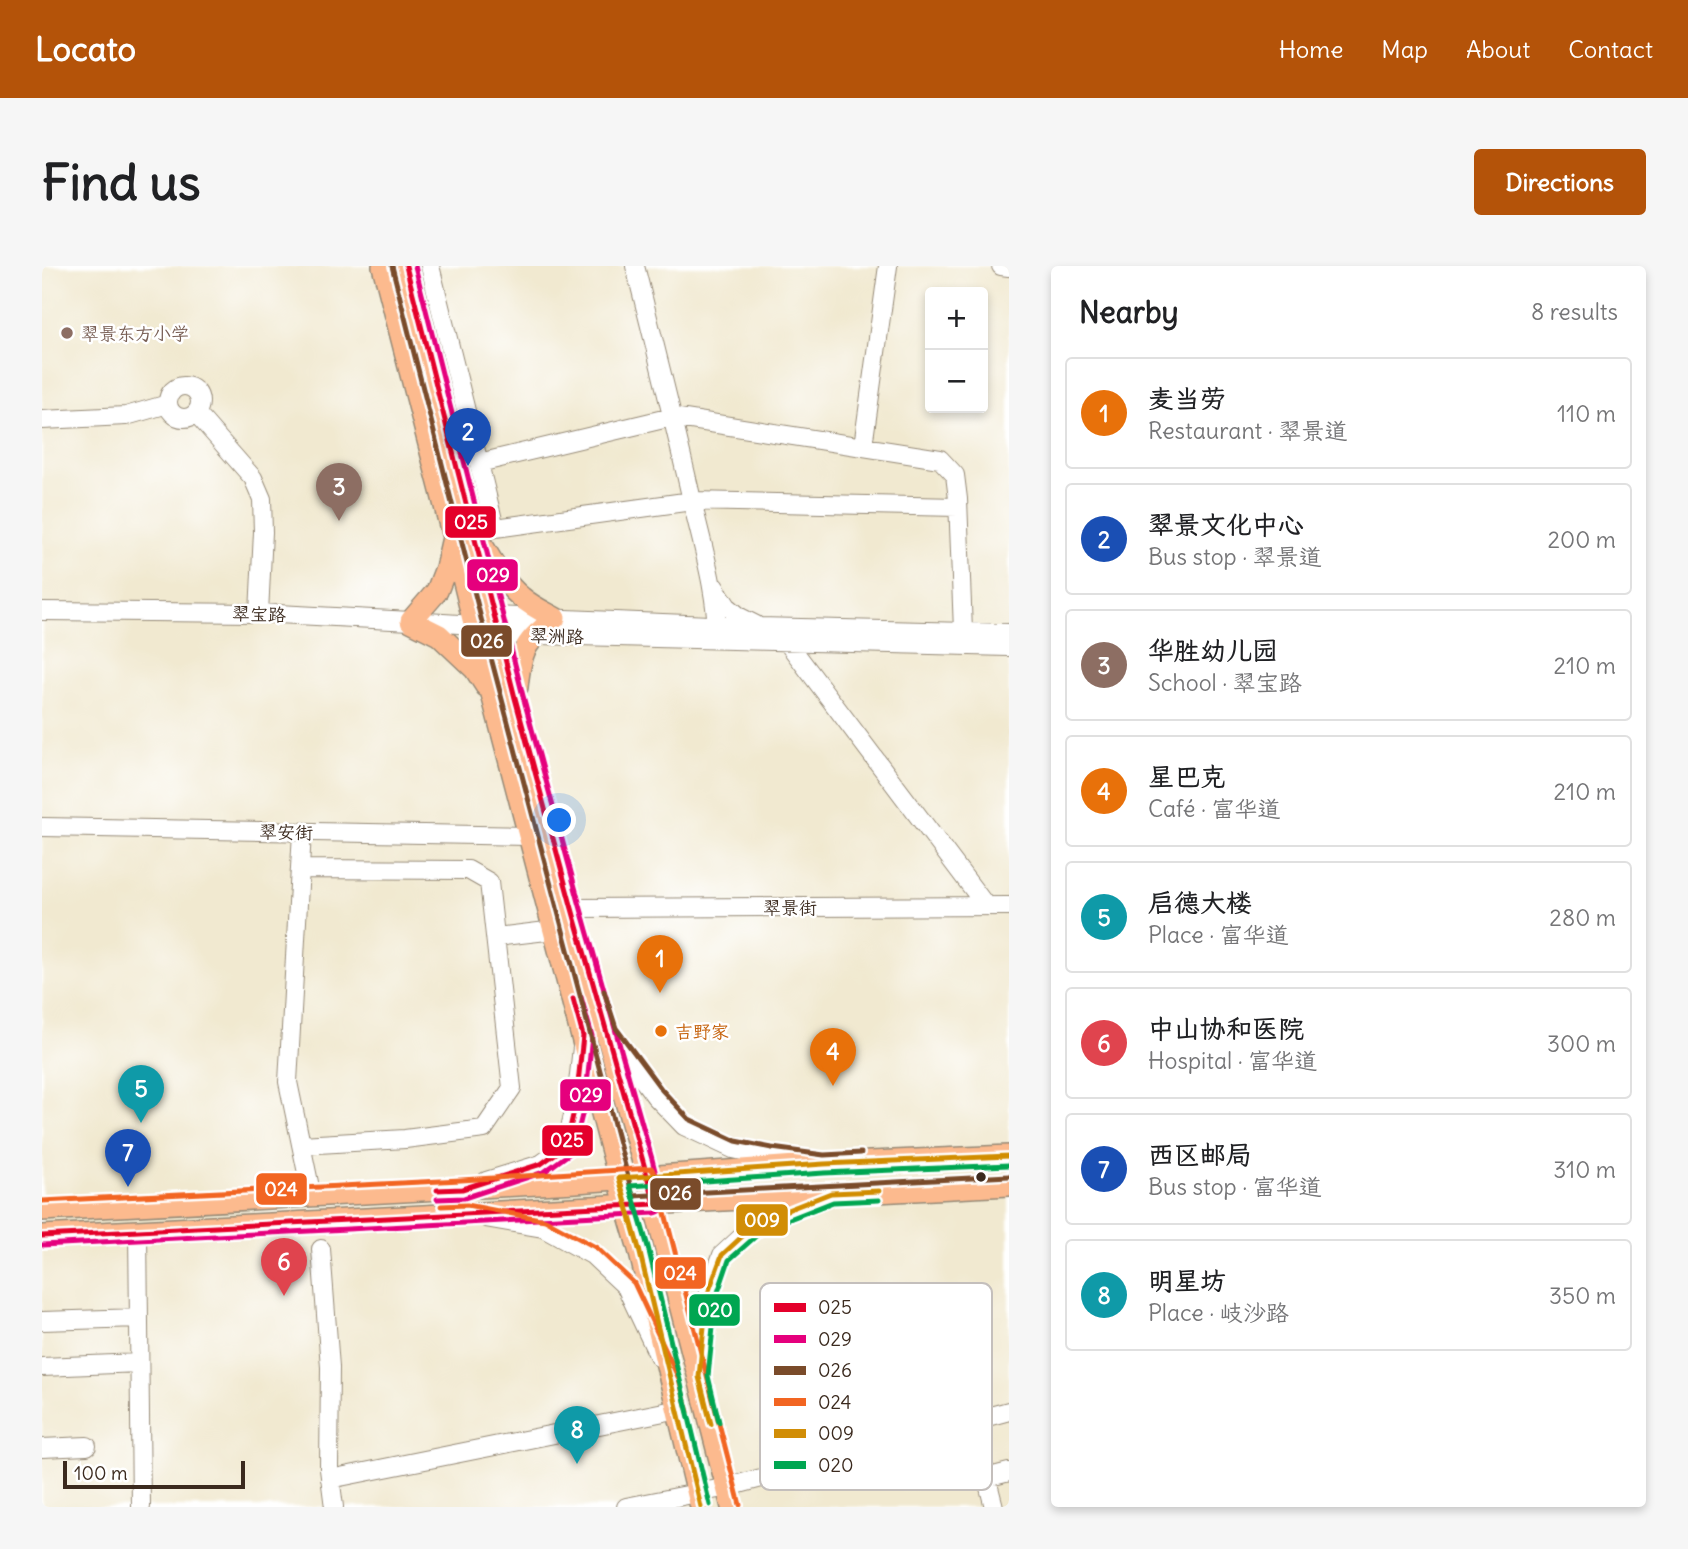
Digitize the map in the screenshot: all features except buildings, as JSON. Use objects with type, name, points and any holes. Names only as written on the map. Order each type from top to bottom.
[{"type":"main road","points":[[383,266],[490,625],[504,655],[505,698],[529,836],[639,1248],[700,1500]]},
{"type":"main road","points":[[406,266],[463,534],[523,599],[555,618],[526,644],[505,698]]},
{"type":"main road","points":[[463,534],[437,591],[411,621],[439,635],[505,698],[608,1032],[648,1176],[730,1497]]},
{"type":"main road","points":[[42,1210],[462,1189],[824,1164],[1009,1156]]},
{"type":"main road","points":[[42,1236],[1009,1185]]},
{"type":"street","points":[[430,266],[495,528]]},
{"type":"street","points":[[635,266],[710,580],[717,633]]},
{"type":"street","points":[[863,446],[888,266]]},
{"type":"street","points":[[1001,266],[1009,267]]},
{"type":"street","points":[[184,386],[194,390],[200,398],[196,413],[191,417],[181,418],[172,413],[168,404],[170,394],[184,386]]},
{"type":"street","points":[[42,420],[126,416],[168,404]]},
{"type":"street","points":[[196,413],[253,478],[262,499],[259,613]]},
{"type":"street","points":[[479,463],[673,417],[940,459],[955,475],[963,632]]},
{"type":"street","points":[[463,534],[692,501],[958,507]]},
{"type":"street","points":[[676,624],[694,617],[704,604],[710,580]]},
{"type":"street","points":[[710,580],[727,606],[759,627]]},
{"type":"street","name":"翠宝路","points":[[42,611],[259,613],[490,625]]},
{"type":"street","name":"翠洲路","points":[[490,625],[555,618],[676,624],[717,633],[787,642],[1009,647]]},
{"type":"street","name":"翠洲路","points":[[490,625],[535,635],[717,633],[759,627],[1009,633]]},
{"type":"street","points":[[787,642],[986,906]]},
{"type":"street","name":"翠安街","points":[[42,827],[529,836]]},
{"type":"street","points":[[302,832],[288,1082],[312,1197]]},
{"type":"street","points":[[300,869],[468,870],[489,881],[512,1088],[484,1129],[404,1139],[301,1145]]},
{"type":"street","name":"翠景街","points":[[571,908],[1009,906]]},
{"type":"street","points":[[496,937],[555,930]]},
{"type":"street","points":[[608,1032],[654,1096],[684,1126],[733,1149],[824,1164]]},
{"type":"street","points":[[462,1189],[541,1164],[566,1146],[576,1102],[583,1037]]},
{"type":"street","points":[[699,1377],[707,1296],[722,1255],[759,1221],[831,1193]]},
{"type":"street","points":[[465,1214],[543,1228],[592,1255],[626,1287],[671,1383]]},
{"type":"street","points":[[138,1231],[141,1507]]},
{"type":"street","points":[[321,1249],[330,1367],[328,1469],[334,1507]]},
{"type":"street","points":[[42,1321],[139,1318]]},
{"type":"street","points":[[42,1367],[139,1363]]},
{"type":"street","points":[[330,1479],[679,1409]]},
{"type":"street","points":[[992,1416],[1009,1411]]},
{"type":"street","points":[[42,1448],[87,1446]]},
{"type":"street","points":[[992,1476],[1009,1472]]},
{"type":"street","points":[[626,1507],[730,1497],[760,1488]]},
{"type":"street","points":[[989,1490],[994,1507]]},
{"type":"transit line","name":"026","points":[[392,266],[490,654],[633,1196],[1009,1176]]},
{"type":"transit line","name":"025","points":[[42,1236],[655,1204],[515,698],[406,266]]},
{"type":"transit line","name":"029","points":[[42,1245],[655,1213],[662,1208],[663,1202],[652,1159],[523,696],[415,266]]},
{"type":"transit line","name":"026","points":[[604,991],[616,1028],[662,1090],[689,1119],[736,1141],[824,1155],[861,1153]]},
{"type":"transit line","name":"029","points":[[437,1199],[464,1198],[544,1172],[573,1151],[585,1103],[592,1036],[581,997]]},
{"type":"transit line","name":"025","points":[[437,1190],[462,1189],[541,1164],[566,1146],[576,1102],[583,1036],[573,999]]},
{"type":"transit line","name":"009","points":[[701,1507],[639,1249],[619,1178],[824,1164],[1009,1156]]},
{"type":"transit line","name":"020","points":[[710,1505],[648,1247],[630,1186],[824,1173],[1009,1165]]},
{"type":"transit line","name":"024","points":[[42,1201],[651,1168],[655,1174],[740,1505]]},
{"type":"transit line","name":"009","points":[[711,1424],[699,1377],[707,1296],[722,1255],[759,1221],[831,1193],[879,1191]]},
{"type":"transit line","name":"020","points":[[719,1422],[708,1376],[716,1298],[729,1260],[764,1229],[833,1202],[879,1200]]},
{"type":"transit line","name":"024","points":[[441,1206],[467,1205],[545,1220],[597,1248],[634,1283],[679,1379],[688,1412]]},
{"type":"place","name":"翠景东方小学","points":[[67,333]]},
{"type":"place","name":"翠景文化中心","points":[[468,466]]},
{"type":"place","name":"华胜幼儿园","points":[[339,521]]},
{"type":"place","name":"麦当劳","points":[[660,993]]},
{"type":"place","name":"吉野家","points":[[661,1031]]},
{"type":"place","name":"星巴克","points":[[833,1086]]},
{"type":"place","name":"启德大楼","points":[[141,1123]]},
{"type":"place","name":"西区邮局","points":[[128,1187]]},
{"type":"place","name":"中山协和医院","points":[[284,1296]]},
{"type":"place","name":"明星坊","points":[[577,1464]]}]
